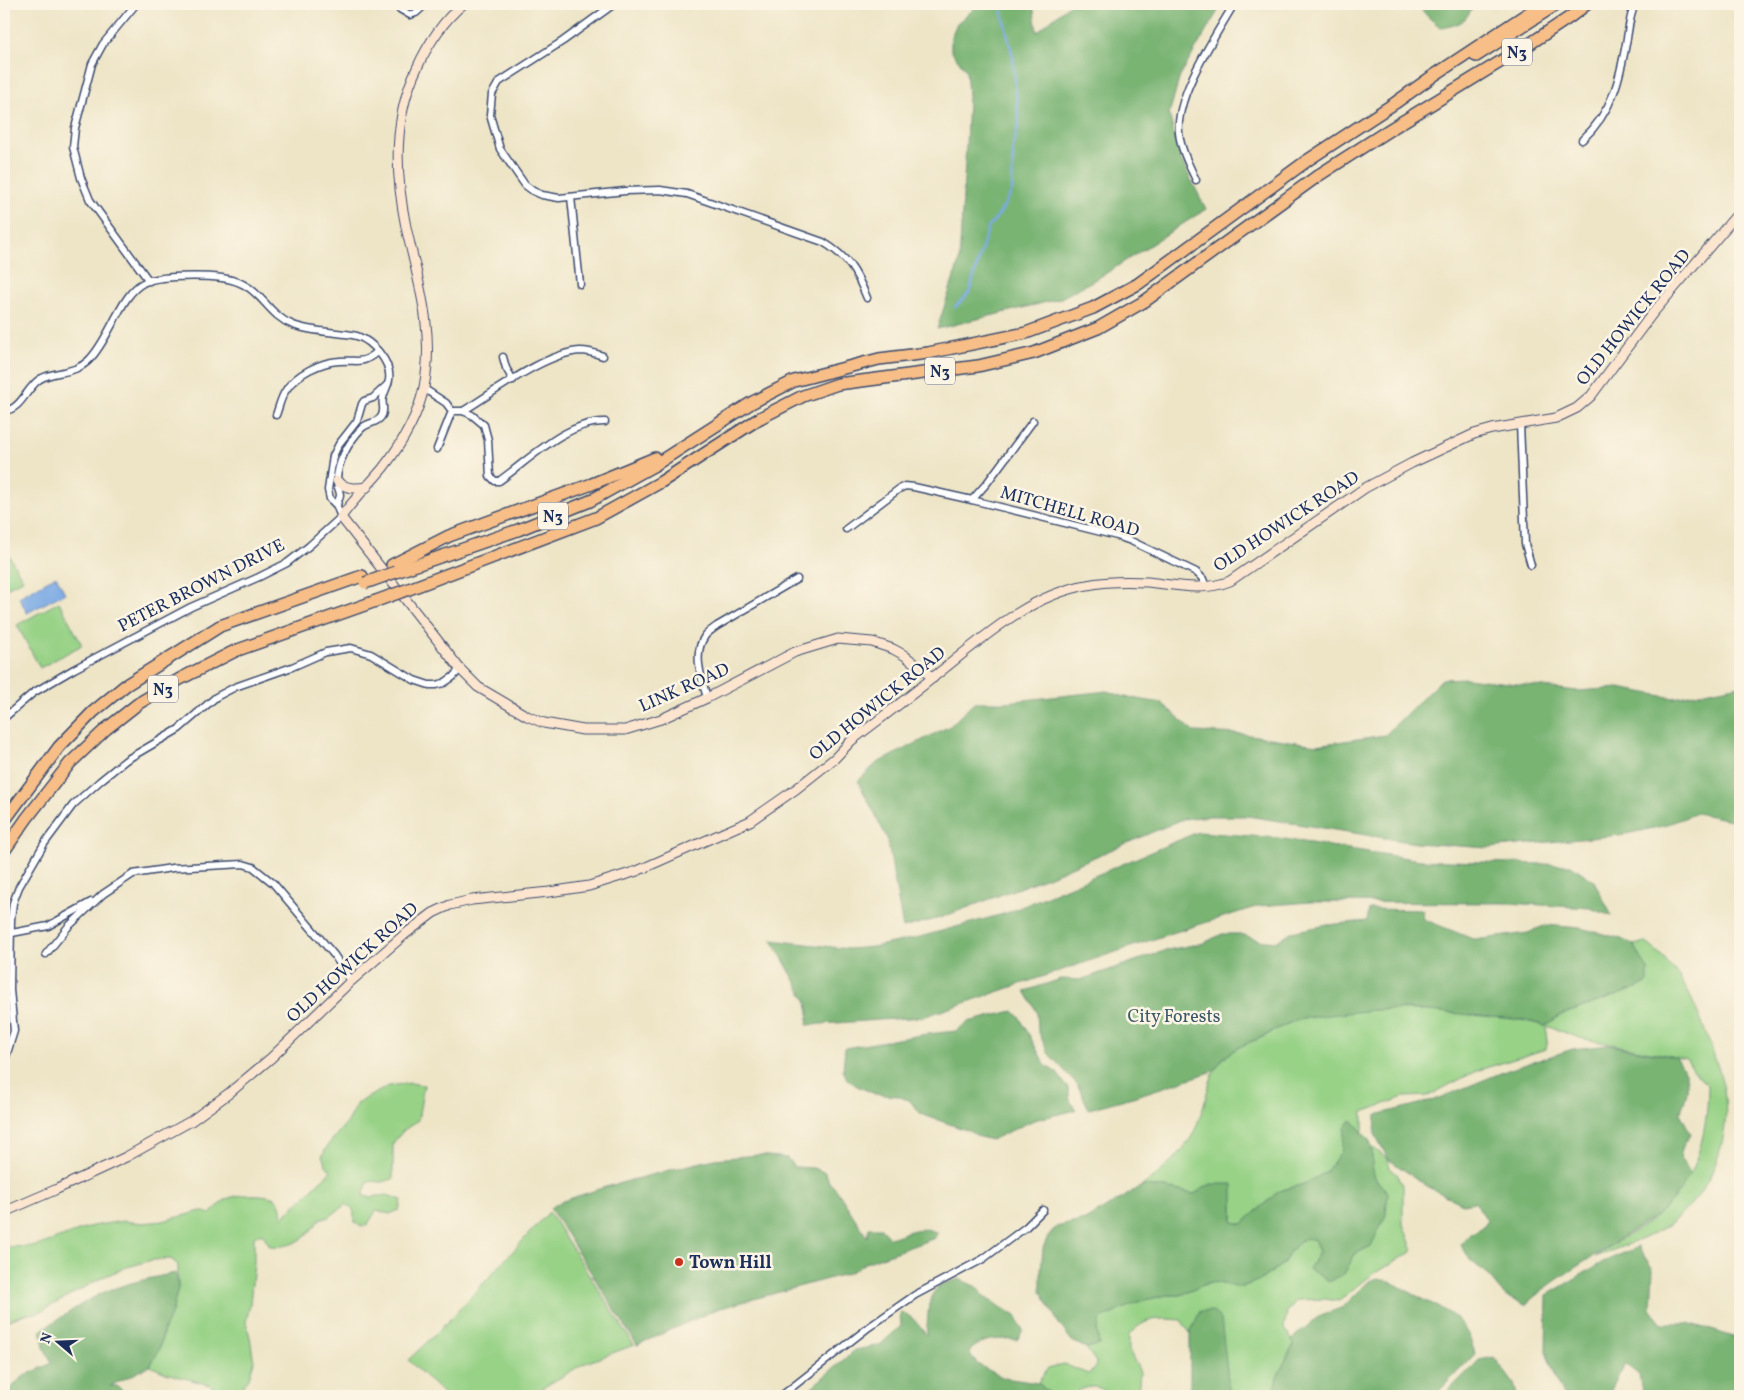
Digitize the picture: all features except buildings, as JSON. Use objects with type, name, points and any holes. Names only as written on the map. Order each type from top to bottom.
[{"type":"highway","points":[[1433,80],[1542,4]]},
{"type":"highway","name":"N3","points":[[4,821],[58,747],[93,712],[126,685],[171,656],[220,632],[394,568],[518,530],[590,501],[653,466],[751,402],[794,380],[878,359],[928,353],[1026,333],[1093,308],[1138,284],[1308,160],[1395,103],[1557,4]]},
{"type":"highway","name":"N3","points":[[4,851],[26,818],[70,763],[106,728],[139,703],[180,679],[235,651],[409,589],[596,518],[661,482],[760,418],[803,396],[838,384],[978,366],[1034,353],[1098,328],[1145,301],[1319,176],[1570,17],[1587,4]]},
{"type":"highway","points":[[394,568],[449,536],[656,458],[700,436]]},
{"type":"main road","name":"PETER BROWN DRIVE","points":[[341,516],[384,466],[399,444],[415,415],[423,388],[428,334],[426,313],[398,183],[398,146],[404,100],[417,68],[437,33],[463,4]]},
{"type":"main road","name":"OLD HOWICK ROAD","points":[[4,1212],[126,1157],[191,1121],[272,1058],[351,981],[421,921],[441,908],[472,900],[589,886],[637,871],[750,821],[796,789],[852,742],[975,645],[1032,604],[1067,589],[1096,583],[1126,582],[1206,587],[1219,586],[1230,581],[1365,488],[1412,462],[1474,434],[1568,414],[1584,403],[1652,314],[1740,211]]},
{"type":"main road","points":[[337,481],[345,487],[352,489],[367,487]]},
{"type":"main road","name":"LINK ROAD","points":[[341,516],[460,670],[478,687],[527,716],[544,723],[583,730],[625,730],[661,719],[707,698],[795,652],[838,639],[872,642],[893,649],[904,654],[933,678]]},
{"type":"street","points":[[136,4],[103,44],[92,64],[75,128],[73,147],[80,178],[90,200],[149,281]]},
{"type":"street","points":[[396,4],[398,8],[410,14],[416,13],[426,4]]},
{"type":"street","points":[[614,4],[563,41],[499,82],[492,94],[490,115],[500,149],[525,185],[533,191],[550,197],[660,190],[687,194],[823,242],[847,260],[858,275],[867,298]]},
{"type":"street","points":[[1196,180],[1182,149],[1179,133],[1181,106],[1186,90],[1234,4]]},
{"type":"street","points":[[1582,140],[1593,130],[1615,94],[1629,24],[1635,4]]},
{"type":"street","points":[[570,197],[580,284]]},
{"type":"street","points":[[4,411],[13,408],[19,403],[40,379],[79,368],[89,360],[97,351],[131,293],[142,283],[185,278],[232,280],[254,290],[282,319],[294,325],[364,338],[378,351],[388,369],[390,378],[382,401],[384,410],[381,417],[376,422],[362,428],[346,449],[338,472],[337,481],[340,495],[337,506]]},
{"type":"street","points":[[276,415],[287,388],[292,382],[316,367],[332,361],[360,362],[368,360],[378,351]]},
{"type":"street","points":[[463,411],[537,366],[564,354],[586,352],[603,356]]},
{"type":"street","points":[[503,357],[506,368],[513,380]]},
{"type":"street","points":[[341,516],[337,506],[330,498],[328,490],[333,456],[339,444],[357,421],[360,407],[364,401],[373,398],[388,384]]},
{"type":"street","points":[[423,388],[446,403],[452,411]]},
{"type":"street","points":[[452,411],[463,411],[472,415],[484,425],[488,440],[490,476],[495,481],[518,467],[549,443],[582,425],[605,422]]},
{"type":"street","points":[[437,449],[452,411]]},
{"type":"street","name":"MITCHELL ROAD","points":[[972,500],[1033,421]]},
{"type":"street","points":[[1520,424],[1524,544],[1531,565]]},
{"type":"street","name":"MITCHELL ROAD","points":[[846,529],[905,486],[1092,529],[1131,541],[1196,572],[1203,579],[1206,587]]},
{"type":"street","name":"PETER BROWN DRIVE","points":[[4,718],[33,693],[74,668],[192,606],[287,563],[309,546],[341,516]]},
{"type":"street","points":[[707,698],[699,657],[700,646],[706,635],[717,626],[797,579]]},
{"type":"street","points":[[4,1063],[14,1032],[10,990],[12,911],[19,887],[44,844],[72,805],[126,760],[180,729],[216,697],[235,687],[292,667],[326,652],[351,648],[371,654],[414,680],[429,685],[444,682],[460,670]]},
{"type":"street","points":[[12,933],[48,926],[73,913],[133,874],[142,871],[243,864],[253,867],[273,883],[334,955],[351,981]]},
{"type":"street","points":[[46,954],[68,927],[103,894]]},
{"type":"street","points":[[782,1396],[870,1327],[915,1295],[982,1259],[1026,1226],[1043,1210]]},
{"type":"green space","points":[[975,4],[1033,4],[1037,32],[1070,4],[1222,4],[1180,76],[1169,114],[1181,160],[1206,209],[1105,274],[1059,299],[937,329],[959,262],[966,146],[968,96],[966,70],[951,51],[951,37],[957,23],[972,11]]},
{"type":"green space","points":[[1417,4],[1474,4],[1462,22],[1441,28]]},
{"type":"green space","points":[[4,547],[23,580],[4,589]]},
{"type":"green space","points":[[59,602],[82,645],[40,668],[17,625]]},
{"type":"green space","points":[[1466,678],[1577,691],[1619,688],[1674,698],[1740,685],[1740,822],[1697,813],[1663,826],[1621,835],[1488,848],[1416,843],[1248,816],[1210,816],[1183,819],[1050,876],[940,918],[903,928],[887,838],[858,781],[877,763],[950,726],[975,702],[1006,702],[1107,691],[1125,697],[1162,703],[1194,732],[1243,734],[1317,745],[1385,735],[1442,679]]},
{"type":"green space","points":[[1198,832],[1278,838],[1420,860],[1571,865],[1594,881],[1612,916],[1590,908],[1509,903],[1310,902],[1259,906],[1169,934],[923,1017],[807,1025],[809,1012],[806,1000],[772,940],[849,949],[873,947],[916,938],[1007,913]]},
{"type":"green space","name":"City Forests","points":[[1369,909],[1423,910],[1423,919],[1473,939],[1528,933],[1546,925],[1580,928],[1619,938],[1634,945],[1648,970],[1648,982],[1637,988],[1561,1015],[1545,1026],[1525,1020],[1407,1009],[1374,1010],[1311,1017],[1291,1022],[1239,1047],[1223,1058],[1214,1071],[1089,1109],[1077,1084],[1048,1053],[1038,1030],[1037,1012],[1025,991],[1061,979],[1080,980],[1167,950],[1204,943],[1222,934],[1241,934],[1258,940],[1276,942],[1291,932],[1327,925],[1367,921]]},
{"type":"green space","points":[[1645,942],[1667,962],[1684,984],[1690,996],[1707,1036],[1720,1074],[1724,1090],[1726,1116],[1720,1152],[1705,1185],[1682,1213],[1668,1225],[1651,1235],[1595,1257],[1650,1221],[1678,1193],[1696,1160],[1701,1143],[1705,1124],[1708,1085],[1697,1076],[1686,1059],[1580,1038],[1546,1026],[1548,1039],[1546,1049],[1476,1071],[1428,1096],[1404,1097],[1363,1112],[1363,1133],[1351,1120],[1345,1128],[1341,1152],[1326,1172],[1304,1184],[1279,1191],[1242,1224],[1233,1222],[1233,1203],[1211,1184],[1194,1194],[1165,1188],[1142,1186],[1182,1151],[1194,1133],[1215,1070],[1227,1055],[1242,1046],[1293,1022],[1336,1013],[1357,1011],[1402,1010],[1446,1012],[1506,1018],[1545,1026],[1561,1015],[1637,988],[1648,982],[1640,955],[1634,945]]},
{"type":"green space","points":[[1013,1011],[1020,1018],[1045,1065],[1057,1073],[1068,1088],[1070,1101],[1076,1110],[1034,1120],[991,1140],[921,1114],[910,1101],[898,1096],[875,1094],[857,1086],[847,1079],[843,1070],[845,1048],[956,1031],[968,1022]]},
{"type":"green space","points":[[1609,1045],[1676,1057],[1684,1072],[1687,1084],[1686,1097],[1680,1113],[1691,1134],[1683,1146],[1680,1158],[1690,1174],[1673,1199],[1655,1216],[1556,1281],[1525,1305],[1505,1296],[1487,1274],[1470,1260],[1461,1244],[1470,1234],[1483,1227],[1487,1220],[1475,1202],[1463,1204],[1430,1188],[1388,1159],[1375,1134],[1376,1115],[1435,1100],[1508,1070],[1573,1049]]},
{"type":"green space","points":[[410,1083],[424,1085],[418,1120],[403,1131],[393,1143],[393,1179],[382,1182],[368,1181],[363,1196],[387,1195],[402,1200],[399,1210],[390,1214],[376,1211],[368,1224],[361,1227],[355,1222],[353,1209],[346,1204],[329,1217],[321,1218],[305,1236],[293,1243],[270,1246],[262,1233],[254,1237],[254,1264],[250,1304],[246,1322],[254,1362],[249,1378],[238,1392],[224,1395],[210,1385],[166,1373],[150,1366],[159,1350],[178,1288],[178,1265],[171,1259],[152,1260],[127,1267],[103,1277],[38,1313],[25,1314],[4,1322],[4,1255],[7,1247],[37,1246],[92,1226],[123,1221],[143,1223],[163,1221],[201,1211],[210,1214],[226,1199],[239,1196],[260,1195],[276,1199],[280,1206],[282,1218],[331,1171],[322,1156],[328,1145],[347,1122],[357,1103],[389,1086]]},
{"type":"green space","points":[[1352,1120],[1369,1140],[1372,1147],[1372,1165],[1375,1179],[1388,1192],[1386,1215],[1371,1246],[1355,1254],[1344,1274],[1329,1282],[1309,1269],[1319,1252],[1314,1239],[1301,1240],[1288,1254],[1284,1263],[1262,1279],[1242,1287],[1210,1282],[1181,1295],[1167,1295],[1140,1301],[1101,1319],[1097,1330],[1099,1345],[1086,1348],[1072,1341],[1059,1324],[1041,1291],[1043,1248],[1048,1236],[1056,1227],[1085,1220],[1142,1186],[1165,1188],[1194,1194],[1211,1184],[1233,1184],[1233,1222],[1242,1224],[1279,1191],[1304,1184],[1326,1172],[1341,1152],[1345,1128]]},
{"type":"green space","points":[[1372,1147],[1388,1159],[1390,1168],[1397,1174],[1403,1185],[1403,1224],[1413,1251],[1373,1274],[1339,1301],[1324,1299],[1297,1300],[1287,1312],[1284,1327],[1292,1339],[1293,1346],[1278,1375],[1273,1393],[1276,1396],[1230,1396],[1226,1375],[1200,1312],[1190,1333],[1181,1320],[1159,1319],[1146,1322],[1129,1335],[1129,1350],[1140,1372],[1138,1394],[1135,1396],[1119,1396],[1100,1388],[1091,1387],[1078,1391],[1076,1396],[1053,1396],[1038,1383],[1048,1368],[1064,1364],[1088,1374],[1095,1369],[1096,1362],[1086,1348],[1099,1345],[1097,1330],[1101,1319],[1140,1301],[1167,1295],[1181,1295],[1210,1282],[1242,1287],[1262,1279],[1284,1263],[1288,1254],[1301,1240],[1314,1239],[1319,1252],[1309,1269],[1344,1274],[1355,1254],[1371,1246],[1388,1192],[1373,1172]]},
{"type":"green space","points":[[757,1155],[787,1158],[794,1167],[813,1168],[826,1173],[829,1182],[836,1189],[867,1237],[869,1228],[881,1228],[890,1238],[914,1230],[926,1229],[937,1233],[935,1238],[865,1263],[849,1273],[717,1309],[637,1345],[550,1208],[560,1202],[602,1188],[677,1168],[715,1159]]},
{"type":"green space","points":[[549,1212],[634,1345],[583,1364],[529,1396],[446,1396],[408,1360],[441,1329]]},
{"type":"green space","points":[[1638,1247],[1653,1269],[1651,1309],[1662,1323],[1689,1323],[1740,1339],[1740,1396],[1643,1396],[1639,1375],[1625,1364],[1611,1390],[1610,1396],[1563,1396],[1546,1351],[1547,1295],[1603,1262]]},
{"type":"green space","points":[[176,1273],[178,1288],[172,1312],[164,1329],[159,1350],[150,1366],[110,1386],[117,1386],[129,1396],[4,1396],[22,1377],[52,1363],[44,1347],[41,1330],[83,1303],[106,1291]]},
{"type":"green space","points":[[1378,1278],[1398,1285],[1454,1317],[1466,1331],[1475,1354],[1434,1396],[1276,1396],[1273,1393],[1278,1375],[1293,1346],[1292,1339],[1318,1317],[1343,1307],[1369,1281]]},
{"type":"green space","points":[[959,1279],[979,1288],[984,1297],[1016,1316],[1023,1330],[1017,1340],[991,1340],[974,1347],[969,1352],[977,1364],[1004,1378],[1038,1383],[1053,1396],[798,1396],[806,1392],[855,1350],[880,1345],[901,1326],[900,1313],[912,1318],[926,1335],[930,1302],[935,1290],[940,1286]]},
{"type":"green space","points":[[1200,1311],[1212,1311],[1221,1319],[1230,1396],[1194,1396],[1190,1384],[1190,1333]]},
{"type":"green space","points":[[1494,1357],[1514,1384],[1516,1396],[1443,1396],[1479,1360]]},
{"type":"water","points":[[56,576],[65,593],[27,613],[19,597]]},
{"type":"waterway","points":[[955,307],[969,293],[988,228],[1000,213],[1012,191],[1013,146],[1019,123],[1013,58],[1000,4]]},
{"type":"place","name":"Town Hill","points":[[679,1262]]}]
